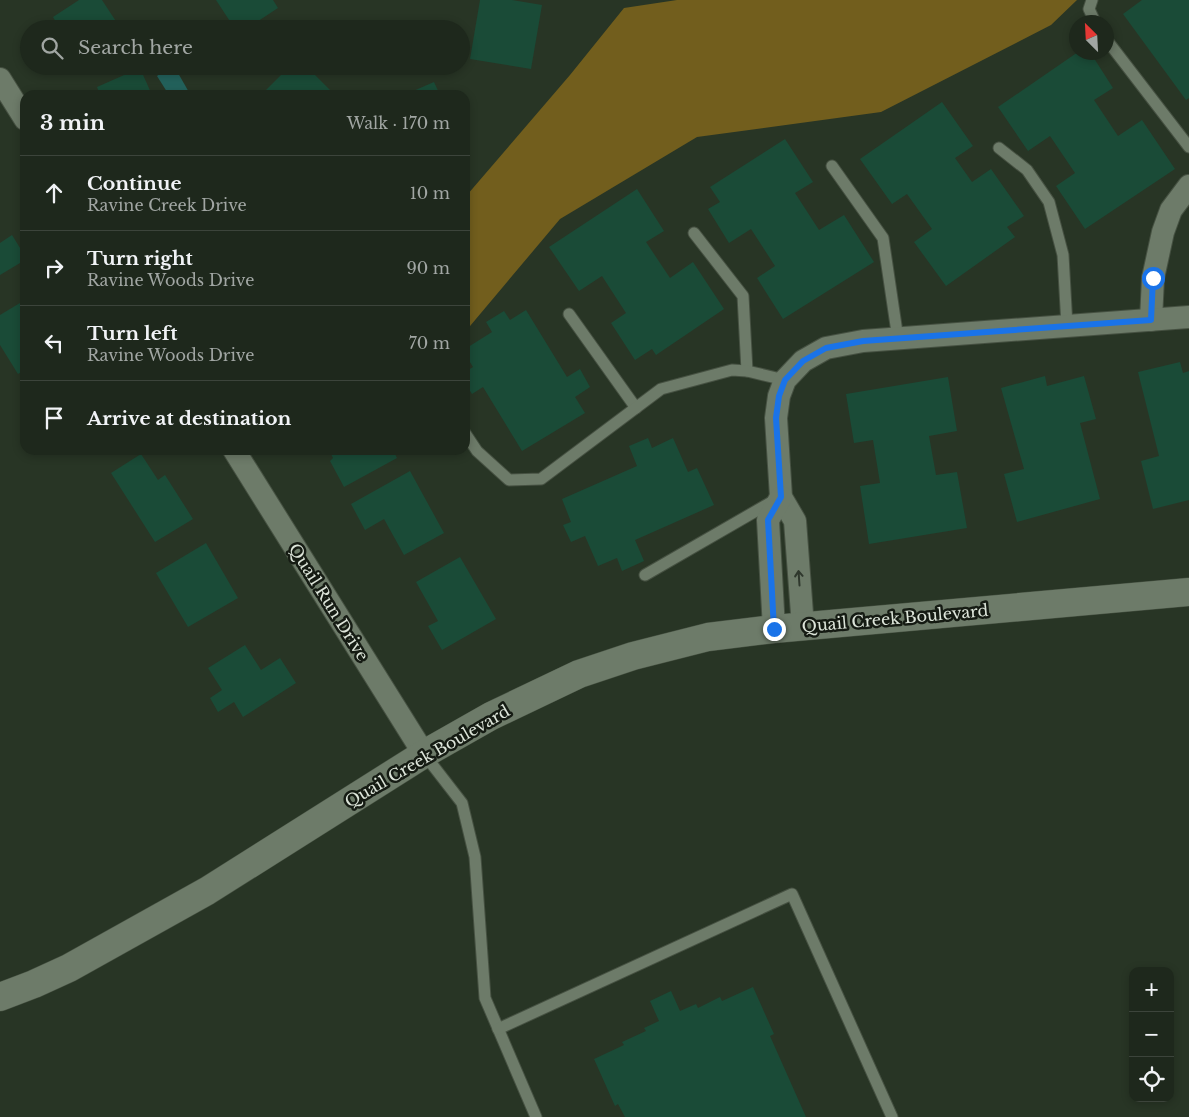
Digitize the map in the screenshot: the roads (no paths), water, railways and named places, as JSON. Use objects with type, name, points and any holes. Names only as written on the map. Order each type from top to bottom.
[{"type":"street","points":[[0,79],[20,111]]},
{"type":"street","points":[[1151,320],[1153,278],[1163,232],[1171,210],[1189,186]]},
{"type":"street","points":[[803,626],[795,521],[781,497],[776,418],[779,396],[785,380],[803,361],[826,348],[863,341],[1189,317]]},
{"type":"street","name":"Quail Run Drive","points":[[237,455],[424,754]]},
{"type":"street","points":[[774,629],[768,520],[781,497]]},
{"type":"street","name":"Quail Creek Boulevard","points":[[0,997],[69,968],[207,891],[424,754],[491,716],[579,674],[633,656],[708,637],[803,626],[1189,592]]},
{"type":"lane","points":[[1092,0],[1089,9],[1092,15]]},
{"type":"lane","points":[[1114,49],[1189,146]]},
{"type":"lane","points":[[999,148],[1027,170],[1049,202],[1063,254],[1067,326]]},
{"type":"lane","points":[[832,166],[884,238],[898,339]]},
{"type":"lane","points":[[694,233],[743,296],[747,371]]},
{"type":"lane","points":[[569,314],[636,408]]},
{"type":"lane","points":[[470,440],[477,451],[509,480],[541,479],[661,389],[732,370],[747,371],[785,380]]},
{"type":"lane","points":[[645,576],[781,497]]},
{"type":"lane","points":[[424,754],[462,804],[474,857],[485,998],[536,1117]]},
{"type":"lane","points":[[498,1029],[792,894],[892,1117]]},
{"type":"water","points":[[179,75],[188,90],[166,90],[157,76]]}]
